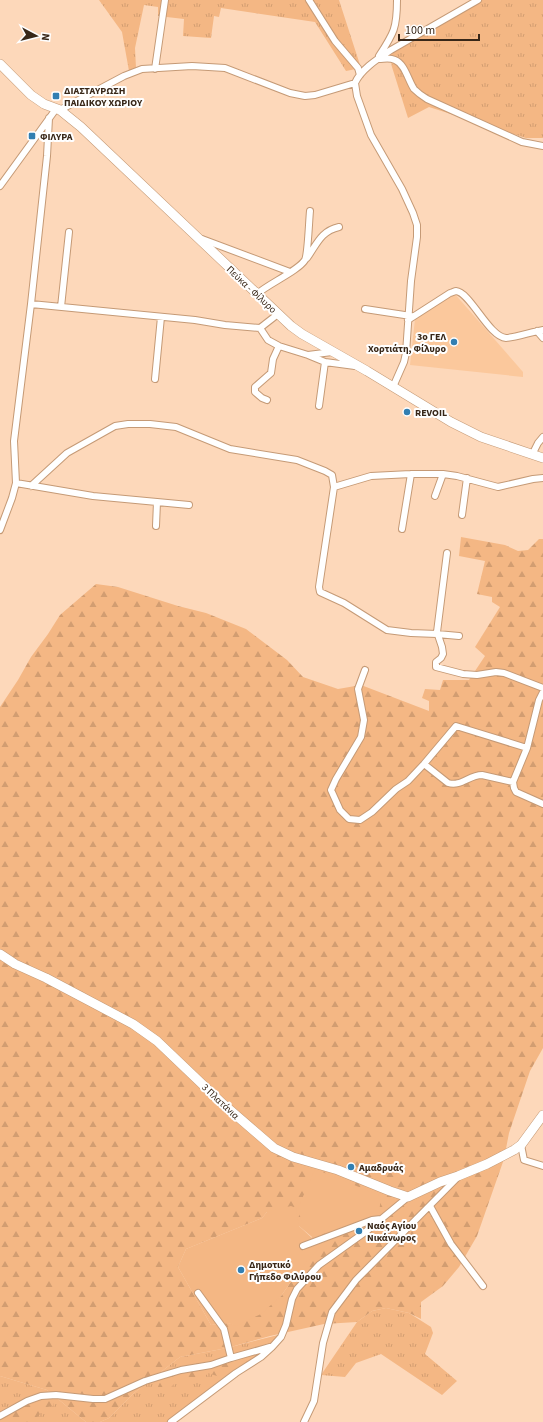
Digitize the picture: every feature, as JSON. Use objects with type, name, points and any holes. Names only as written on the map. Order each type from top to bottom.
[{"type":"main road","name":"Πεύκα - Φίλυρο","points":[[0,64],[31,95],[44,104],[58,109],[85,130],[278,314],[302,334],[393,387],[433,413],[466,430],[494,442],[543,458]]},
{"type":"main road","name":"3 Πλατάνια","points":[[0,954],[15,964],[46,978],[133,1024],[157,1041],[223,1104],[274,1148],[293,1157],[338,1170],[408,1197]]},
{"type":"main road","points":[[408,1197],[440,1182],[487,1164],[521,1145],[543,1115]]},
{"type":"street","points":[[155,69],[165,0]]},
{"type":"street","points":[[309,0],[335,42],[358,68],[360,75]]},
{"type":"street","points":[[377,60],[389,42],[395,28],[397,15],[396,0]]},
{"type":"street","points":[[393,387],[405,357],[410,318],[412,272],[418,237],[416,221],[400,185],[371,135],[357,96],[355,83],[360,75],[377,60],[404,41],[478,0]]},
{"type":"street","points":[[377,60],[389,58],[395,60],[400,64],[413,87],[426,99],[522,142],[543,146]]},
{"type":"street","points":[[0,186],[49,118],[58,109],[124,76],[142,69],[192,66],[225,68],[285,91],[305,96],[315,95],[355,83]]},
{"type":"street","points":[[0,530],[16,483],[14,441],[31,304],[47,156],[49,118]]},
{"type":"street","points":[[306,259],[310,211]]},
{"type":"street","points":[[257,294],[298,267],[306,259],[323,234],[339,228]]},
{"type":"street","points":[[60,307],[69,232]]},
{"type":"street","points":[[197,237],[290,272]]},
{"type":"street","points":[[365,309],[410,318],[450,293],[456,291],[469,301],[483,319],[499,335],[506,338],[540,330],[543,338]]},
{"type":"street","points":[[31,304],[260,328],[278,314]]},
{"type":"street","points":[[155,379],[161,318]]},
{"type":"street","points":[[260,328],[268,340],[279,346],[325,362],[359,367]]},
{"type":"street","points":[[267,400],[255,392],[255,387],[271,373],[273,358],[279,346]]},
{"type":"street","points":[[308,355],[332,352]]},
{"type":"street","points":[[319,406],[325,362]]},
{"type":"street","points":[[31,486],[62,457],[74,449],[115,426],[132,424],[176,427],[230,449],[297,460],[332,475],[334,487],[319,590],[344,603],[387,630],[411,634],[460,636]]},
{"type":"street","points":[[532,455],[543,437]]},
{"type":"street","points":[[532,455],[543,444]]},
{"type":"street","points":[[402,529],[411,474]]},
{"type":"street","points":[[334,487],[371,476],[411,474],[443,474],[466,478],[498,487],[543,478]]},
{"type":"street","points":[[435,496],[443,474]]},
{"type":"street","points":[[462,515],[466,478]]},
{"type":"street","points":[[16,483],[92,496],[190,505]]},
{"type":"street","points":[[156,526],[157,502]]},
{"type":"street","points":[[447,552],[437,634],[442,647],[442,654],[441,658],[436,662],[435,667],[463,674],[477,675],[496,672],[504,673],[543,688]]},
{"type":"street","points":[[364,670],[358,689],[364,720],[361,737],[331,790],[340,810],[349,819],[360,820],[372,812],[408,781],[456,726],[527,748]]},
{"type":"street","points":[[543,692],[539,700],[527,748],[514,782],[516,792],[543,804]]},
{"type":"street","points":[[424,764],[448,783],[452,784],[457,784],[473,776],[482,774],[514,782]]},
{"type":"street","points":[[521,1145],[524,1160],[543,1166]]},
{"type":"street","points":[[304,1422],[314,1401],[323,1343],[332,1312],[356,1280],[458,1176]]},
{"type":"street","points":[[170,1422],[236,1373],[261,1358],[281,1337],[286,1325],[292,1299],[298,1288],[319,1265],[368,1230],[408,1197]]},
{"type":"street","points":[[430,1206],[451,1244],[483,1286]]},
{"type":"street","points":[[303,1246],[381,1218]]},
{"type":"street","points":[[198,1293],[224,1329],[231,1358]]},
{"type":"street","points":[[0,1416],[27,1401],[41,1396],[56,1395],[93,1400],[105,1399],[160,1376],[180,1370],[210,1365],[272,1347]]},
{"type":"shaded area","name":"3ο ΓΕΛ Χορτιάτη, Φίλυρο","points":[[454,293],[523,372],[523,377],[410,365],[415,319]]},
{"type":"green space","points":[[99,0],[339,0],[361,68],[346,71],[315,22],[221,8],[219,17],[214,16],[211,38],[183,36],[184,19],[158,16],[158,7],[144,5],[135,48],[136,68],[129,71],[122,32]]},
{"type":"green space","points":[[474,0],[543,0],[543,138],[526,138],[429,107],[408,118],[392,67],[390,55],[411,35]]},
{"type":"green space","points":[[461,537],[505,545],[518,551],[528,550],[539,539],[543,539],[543,1048],[530,1071],[509,1133],[504,1159],[477,1236],[459,1267],[443,1286],[421,1302],[421,1319],[409,1313],[386,1308],[372,1311],[357,1322],[324,1324],[270,1336],[227,1348],[180,1357],[134,1393],[109,1418],[100,1422],[86,1422],[47,1390],[0,1376],[0,707],[31,657],[60,615],[96,584],[118,587],[178,606],[206,613],[246,629],[287,660],[303,677],[338,689],[361,685],[429,711],[429,701],[422,698],[425,689],[440,690],[443,680],[469,680],[485,656],[475,647],[500,607],[492,602],[492,597],[477,594],[485,561],[459,556]],"holes":[[[267,1212],[299,1226],[312,1237],[297,1273],[281,1296],[236,1325],[228,1323],[211,1325],[178,1267],[186,1249],[262,1218]]]},
{"type":"green space","points":[[315,1169],[381,1196],[379,1214],[315,1237],[302,1224],[298,1208]]},
{"type":"green space","points":[[291,1206],[296,1208],[299,1226],[312,1238],[319,1248],[297,1273],[281,1296],[261,1314],[236,1326],[228,1323],[211,1325],[178,1267],[186,1249],[262,1218],[267,1212]]},
{"type":"green space","points":[[386,1308],[409,1313],[431,1327],[433,1333],[425,1354],[457,1381],[442,1395],[381,1354],[356,1363],[345,1377],[321,1375],[357,1322],[372,1311]]},
{"type":"green space","points":[[278,1335],[264,1352],[167,1422],[100,1422],[109,1418],[134,1393],[180,1357],[227,1348]]},
{"type":"green space","points":[[264,1352],[240,1368],[224,1376],[220,1377],[208,1373],[202,1380],[191,1384],[180,1378],[167,1389],[161,1391],[157,1390],[161,1382],[168,1376],[224,1364]]},
{"type":"green space","points":[[0,1376],[47,1390],[86,1422],[0,1422]]},
{"type":"green space","points":[[52,1398],[54,1402],[53,1406],[42,1408],[40,1414],[33,1422],[6,1421],[6,1417],[9,1413],[37,1399]]},
{"type":"place","name":"ΔΙΑΣΤΑΥΡΩΣΗ ΠΑΙΔΙΚΟΥ ΧΩΡΙΟΥ","points":[[56,96]]},
{"type":"place","name":"ΦΙΛΥΡΑ","points":[[32,136]]},
{"type":"place","name":"3ο ΓΕΛ Χορτιάτη, Φίλυρο","points":[[454,342]]},
{"type":"place","name":"REVOIL","points":[[407,412]]},
{"type":"place","name":"Αμαδρυάς","points":[[351,1167]]},
{"type":"place","name":"Ναός Αγίου Νικάνωρος","points":[[359,1231]]},
{"type":"place","name":"Δημοτικό Γήπεδο Φιλύρου","points":[[241,1270]]}]
